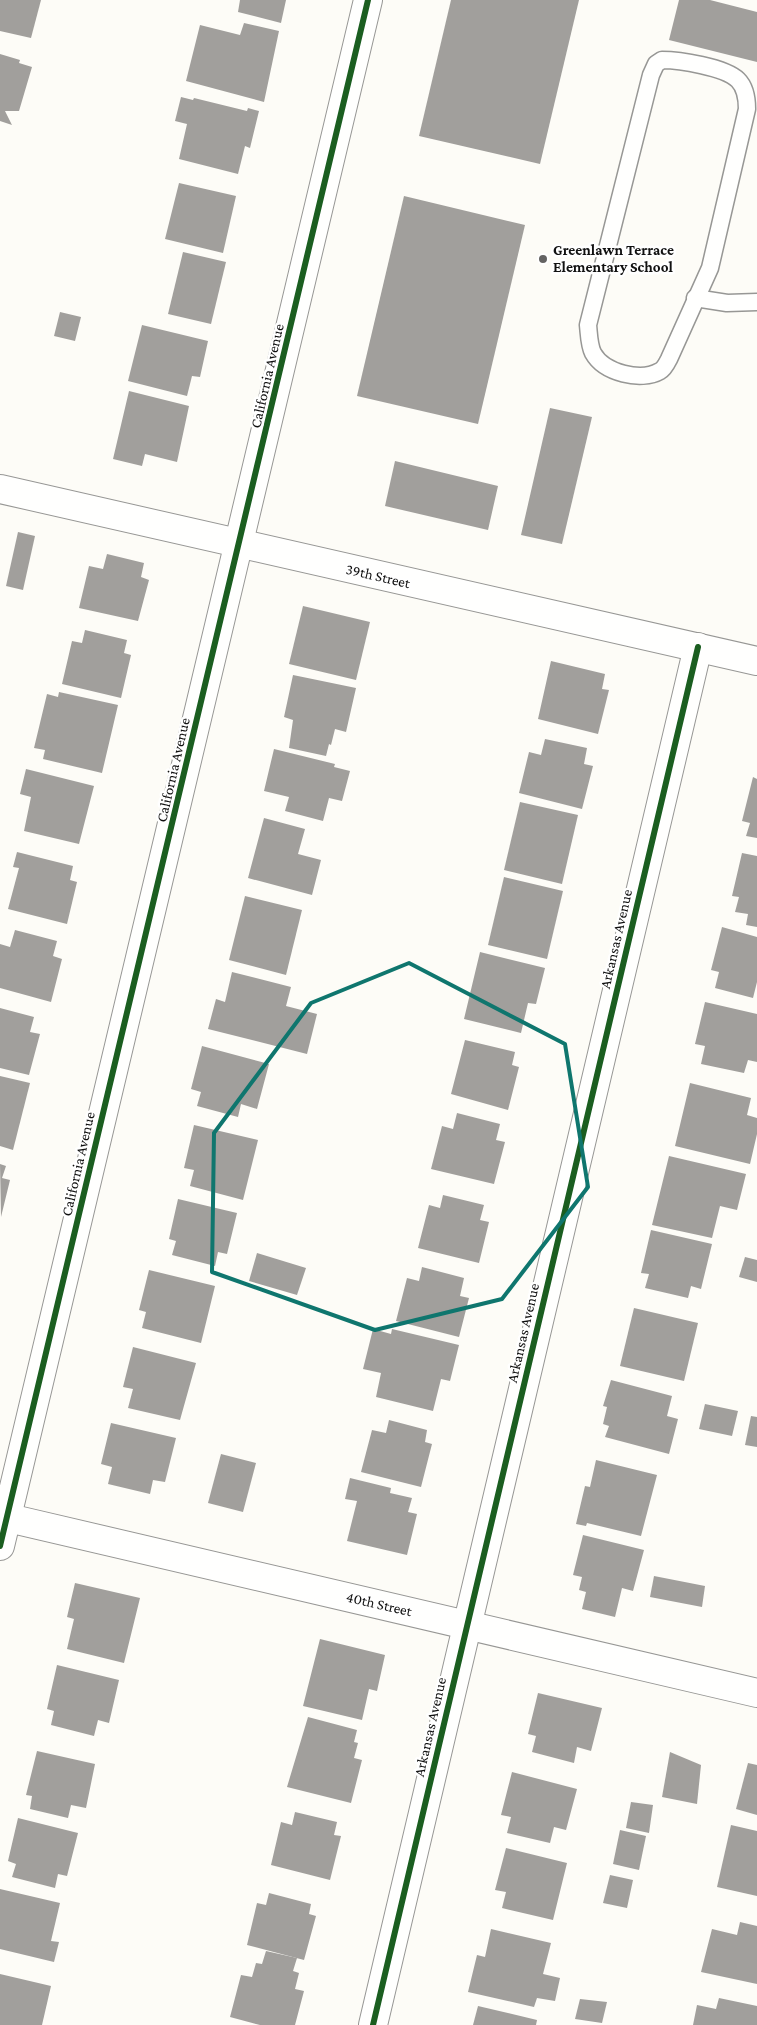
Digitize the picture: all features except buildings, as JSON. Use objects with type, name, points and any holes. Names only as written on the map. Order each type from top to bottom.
[{"type":"street","name":"California Avenue","points":[[0,1546],[3,1517],[240,544],[368,0]]},
{"type":"street","name":"39th Street","points":[[0,489],[757,661]]},
{"type":"street","name":"Arkansas Avenue","points":[[372,2025],[698,647]]},
{"type":"street","name":"40th Street","points":[[3,1517],[757,1693]]},
{"type":"lane","points":[[662,60],[683,62],[724,72],[738,79],[747,98],[744,125],[710,268],[695,298],[670,359],[662,370],[650,375],[638,376],[621,373],[604,364],[593,353],[588,326],[651,75],[656,64],[662,60]]},
{"type":"lane","points":[[695,298],[727,304],[757,302]]},
{"type":"highlighted area","points":[[409,963],[565,1044],[588,1187],[502,1299],[375,1330],[212,1272],[214,1133],[311,1003]]},
{"type":"cycle path","points":[[0,1546],[368,0]]},
{"type":"cycle path","points":[[373,2025],[698,647]]},
{"type":"place","name":"Greenlawn Terrace Elementary School","points":[[543,259]]}]
